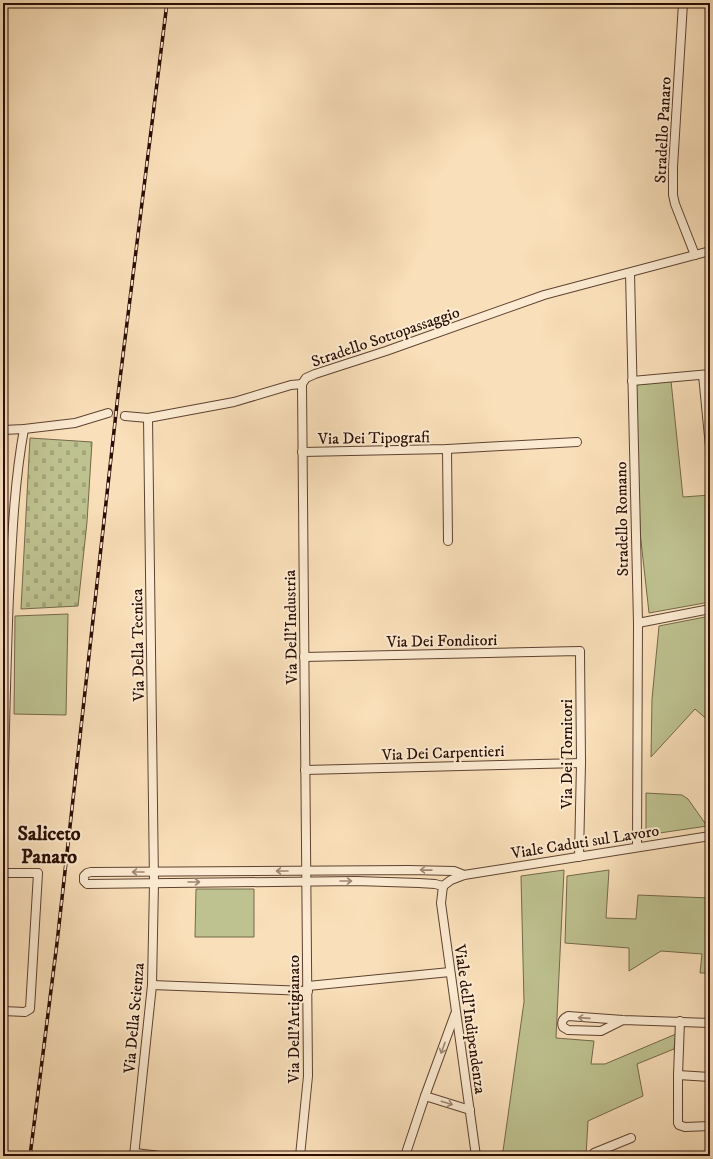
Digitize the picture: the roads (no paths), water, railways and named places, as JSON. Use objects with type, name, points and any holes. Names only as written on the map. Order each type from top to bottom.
[{"type":"street","name":"Stradello Panaro","points":[[683,3],[673,195],[675,204],[695,255]]},
{"type":"street","points":[[630,273],[639,269],[710,252]]},
{"type":"street","name":"Stradello Romano","points":[[630,273],[638,623],[637,847]]},
{"type":"street","name":"Stradello Sottopassaggio","points":[[125,416],[148,418],[234,402],[291,385],[302,384],[306,378],[315,374],[386,351],[544,295],[630,273]]},
{"type":"street","points":[[632,381],[706,374],[710,447]]},
{"type":"street","name":"Via Dell'Industria","points":[[302,384],[307,871]]},
{"type":"street","points":[[3,430],[75,423],[108,413]]},
{"type":"street","name":"Via Della Tecnica","points":[[148,418],[153,872]]},
{"type":"street","points":[[3,808],[12,522],[24,429]]},
{"type":"street","name":"Via Dei Tipografi","points":[[302,452],[447,449],[577,442]]},
{"type":"street","name":"Via Dei Tipografi","points":[[447,449],[448,541]]},
{"type":"street","points":[[638,623],[710,608]]},
{"type":"street","name":"Via Dei Fonditori","points":[[304,657],[580,651]]},
{"type":"street","name":"Via Dei Tornitori","points":[[580,651],[580,857]]},
{"type":"street","name":"Via Dei Carpentieri","points":[[305,770],[581,763]]},
{"type":"street","name":"Viale Caduti sul Lavoro","points":[[464,875],[454,871],[91,872],[84,876],[84,881],[87,884],[356,881],[419,883],[443,886],[451,880],[464,875],[710,836]]},
{"type":"street","points":[[307,871],[307,882]]},
{"type":"street","points":[[153,872],[154,883]]},
{"type":"street","points":[[3,873],[38,874],[30,1009],[25,1012],[3,1011]]},
{"type":"street","name":"Via Dell'Artigianato","points":[[300,1156],[308,1076],[307,882]]},
{"type":"street","name":"Via Della Scienza","points":[[135,1155],[152,985],[154,883]]},
{"type":"street","name":"Viale dell'Indipendenza","points":[[443,886],[441,903],[476,1156]]},
{"type":"street","points":[[152,985],[308,989],[450,972]]},
{"type":"street","points":[[405,1156],[456,1012]]},
{"type":"street","points":[[623,1020],[601,1032],[568,1030],[563,1027],[562,1024],[562,1020],[568,1016],[623,1020],[710,1023]]},
{"type":"street","points":[[680,1021],[677,1116],[679,1126],[710,1126]]},
{"type":"street","points":[[678,1075],[710,1077]]},
{"type":"street","points":[[425,1096],[470,1110]]},
{"type":"street","points":[[593,1156],[594,1153],[631,1138]]},
{"type":"street","points":[[135,1155],[160,1156]]},
{"type":"tunnel","points":[[108,413],[125,416]]},
{"type":"railway","points":[[30,1156],[57,943],[118,395],[167,3]]},
{"type":"district","name":"Saliceto Panaro","points":[[49,844]]}]
